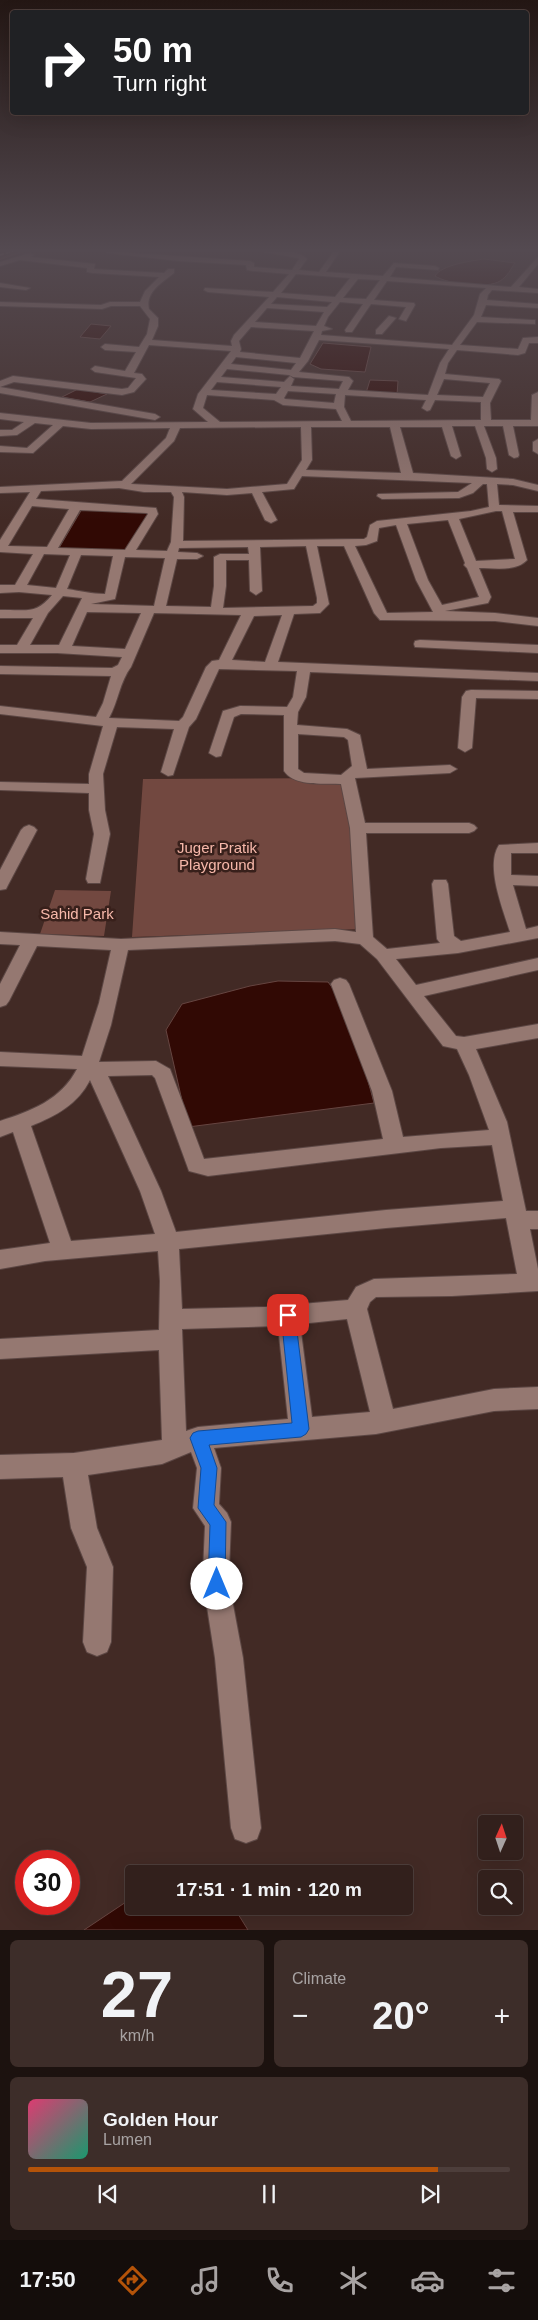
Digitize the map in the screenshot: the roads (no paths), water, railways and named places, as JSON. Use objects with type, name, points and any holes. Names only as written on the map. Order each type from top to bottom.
[{"type":"street","points":[[216,424],[198,409],[206,392],[236,352],[235,341]]},
{"type":"street","points":[[276,401],[304,361],[312,341]]},
{"type":"street","points":[[456,341],[520,352],[530,342]]},
{"type":"street","points":[[427,422],[427,406],[441,376],[444,363],[456,341]]},
{"type":"street","points":[[461,341],[530,342]]},
{"type":"street","points":[[129,374],[140,350],[148,342],[304,361]]},
{"type":"street","points":[[105,347],[140,350]]},
{"type":"street","points":[[499,368],[508,351]]},
{"type":"street","points":[[224,366],[346,379],[348,382],[338,400],[348,424]]},
{"type":"street","points":[[0,384],[13,380],[23,380],[122,392],[131,390],[142,379],[139,376],[95,369]]},
{"type":"street","points":[[441,376],[496,380],[486,400],[482,422],[492,469]]},
{"type":"street","points":[[216,379],[342,392],[486,400]]},
{"type":"street","points":[[0,390],[176,424],[216,424],[270,420],[306,424],[537,423],[537,395]]},
{"type":"street","points":[[206,392],[283,402],[339,406]]},
{"type":"street","points":[[0,416],[59,424],[161,422],[192,424]]},
{"type":"street","points":[[0,433],[14,433],[32,421]]},
{"type":"street","points":[[446,422],[456,456]]},
{"type":"street","points":[[507,422],[514,455]]},
{"type":"street","points":[[394,423],[406,472],[410,476]]},
{"type":"street","points":[[0,449],[29,450],[59,424]]},
{"type":"street","points":[[120,485],[126,483],[171,439],[176,424]]},
{"type":"street","points":[[0,490],[120,485],[144,489],[197,488],[219,492],[290,488],[307,457],[306,424]]},
{"type":"street","points":[[299,473],[410,476],[513,482],[538,488]]},
{"type":"street","points":[[382,496],[459,495],[487,481]]},
{"type":"street","points":[[470,565],[514,564],[521,560],[501,508],[493,505],[487,481]]},
{"type":"street","points":[[37,489],[0,549],[124,553],[172,550],[220,557],[255,557]]},
{"type":"street","points":[[176,489],[179,497],[177,543],[188,545],[370,542],[373,539],[376,525],[501,508],[538,509]]},
{"type":"street","points":[[256,491],[270,520]]},
{"type":"street","points":[[29,502],[78,507],[152,510],[153,514],[124,553],[111,596],[109,598],[89,599],[64,649]]},
{"type":"street","points":[[19,588],[75,508],[78,507]]},
{"type":"street","points":[[348,542],[380,613],[384,617],[438,612],[484,600],[485,597],[470,565],[452,516]]},
{"type":"street","points":[[400,521],[422,580],[438,612],[453,617],[495,617],[538,622]]},
{"type":"street","points":[[83,608],[216,612],[316,610],[323,604],[312,543]]},
{"type":"street","points":[[254,544],[256,591]]},
{"type":"street","points":[[94,879],[102,834],[97,810],[96,774],[110,704],[119,671],[124,666],[129,653],[154,610],[172,550]]},
{"type":"street","points":[[0,614],[38,613],[48,605],[66,582],[77,551]]},
{"type":"street","points":[[216,612],[220,586],[220,557]]},
{"type":"street","points":[[0,589],[19,588],[87,595]]},
{"type":"street","points":[[224,664],[244,620],[250,612]]},
{"type":"street","points":[[270,665],[289,612]]},
{"type":"street","points":[[21,649],[42,614]]},
{"type":"street","points":[[420,644],[538,648]]},
{"type":"street","points":[[0,649],[64,649],[129,653]]},
{"type":"street","points":[[0,710],[106,722],[182,725],[189,720],[213,667],[217,664],[538,677]]},
{"type":"street","points":[[216,754],[228,714],[240,710],[291,711],[295,708],[300,695],[304,667]]},
{"type":"street","points":[[0,670],[119,671]]},
{"type":"street","points":[[465,748],[469,697],[471,694],[538,695]]},
{"type":"street","points":[[291,711],[291,772],[300,777],[350,777],[450,769]]},
{"type":"street","points":[[168,772],[182,725]]},
{"type":"street","points":[[291,728],[301,731],[352,735],[355,738],[360,763],[358,771],[350,777]]},
{"type":"street","points":[[350,777],[358,828],[365,939]]},
{"type":"street","points":[[0,786],[96,789]]},
{"type":"street","points":[[358,828],[469,828]]},
{"type":"street","points":[[0,885],[28,830]]},
{"type":"street","points":[[520,935],[508,899],[500,857],[505,848],[538,848]]},
{"type":"street","points":[[505,880],[538,881]]},
{"type":"street","points":[[440,884],[446,939],[458,946]]},
{"type":"street","points":[[383,955],[458,946],[538,932]]},
{"type":"street","points":[[0,938],[121,945],[316,935],[351,936],[365,939],[383,955],[450,1041],[464,1044],[538,1031]]},
{"type":"street","points":[[0,1001],[31,940]]},
{"type":"street","points":[[0,1129],[38,1115],[69,1096],[91,1066],[110,997],[121,945]]},
{"type":"street","points":[[413,992],[538,964]]},
{"type":"street","points":[[340,984],[382,1091],[395,1146]]},
{"type":"street","points":[[384,1421],[356,1309],[360,1297],[365,1291],[374,1288],[452,1287],[534,1282],[524,1216],[488,1094],[464,1044]]},
{"type":"street","points":[[0,1059],[91,1066],[156,1068],[162,1074],[196,1165],[208,1168],[395,1146],[500,1137]]},
{"type":"street","points":[[91,1066],[107,1089],[141,1173],[152,1194],[167,1242],[172,1284],[170,1329],[186,1442],[209,1468],[206,1508],[218,1522],[217,1584],[229,1658],[246,1828]]},
{"type":"street","points":[[20,1122],[64,1249]]},
{"type":"street","points":[[0,1260],[64,1249],[167,1242],[405,1216],[524,1216]]},
{"type":"street","points":[[0,1349],[288,1315],[356,1309]]},
{"type":"street","points":[[288,1315],[301,1429]]},
{"type":"street","points":[[0,1468],[74,1465],[162,1452],[186,1442],[384,1421],[494,1400],[538,1398]]},
{"type":"street","points":[[74,1465],[84,1528],[100,1567],[97,1642]]},
{"type":"park label","name":"Juger Pratik Playground","points":[[217,856]]},
{"type":"park label","name":"Sahid Park","points":[[77,913]]}]
